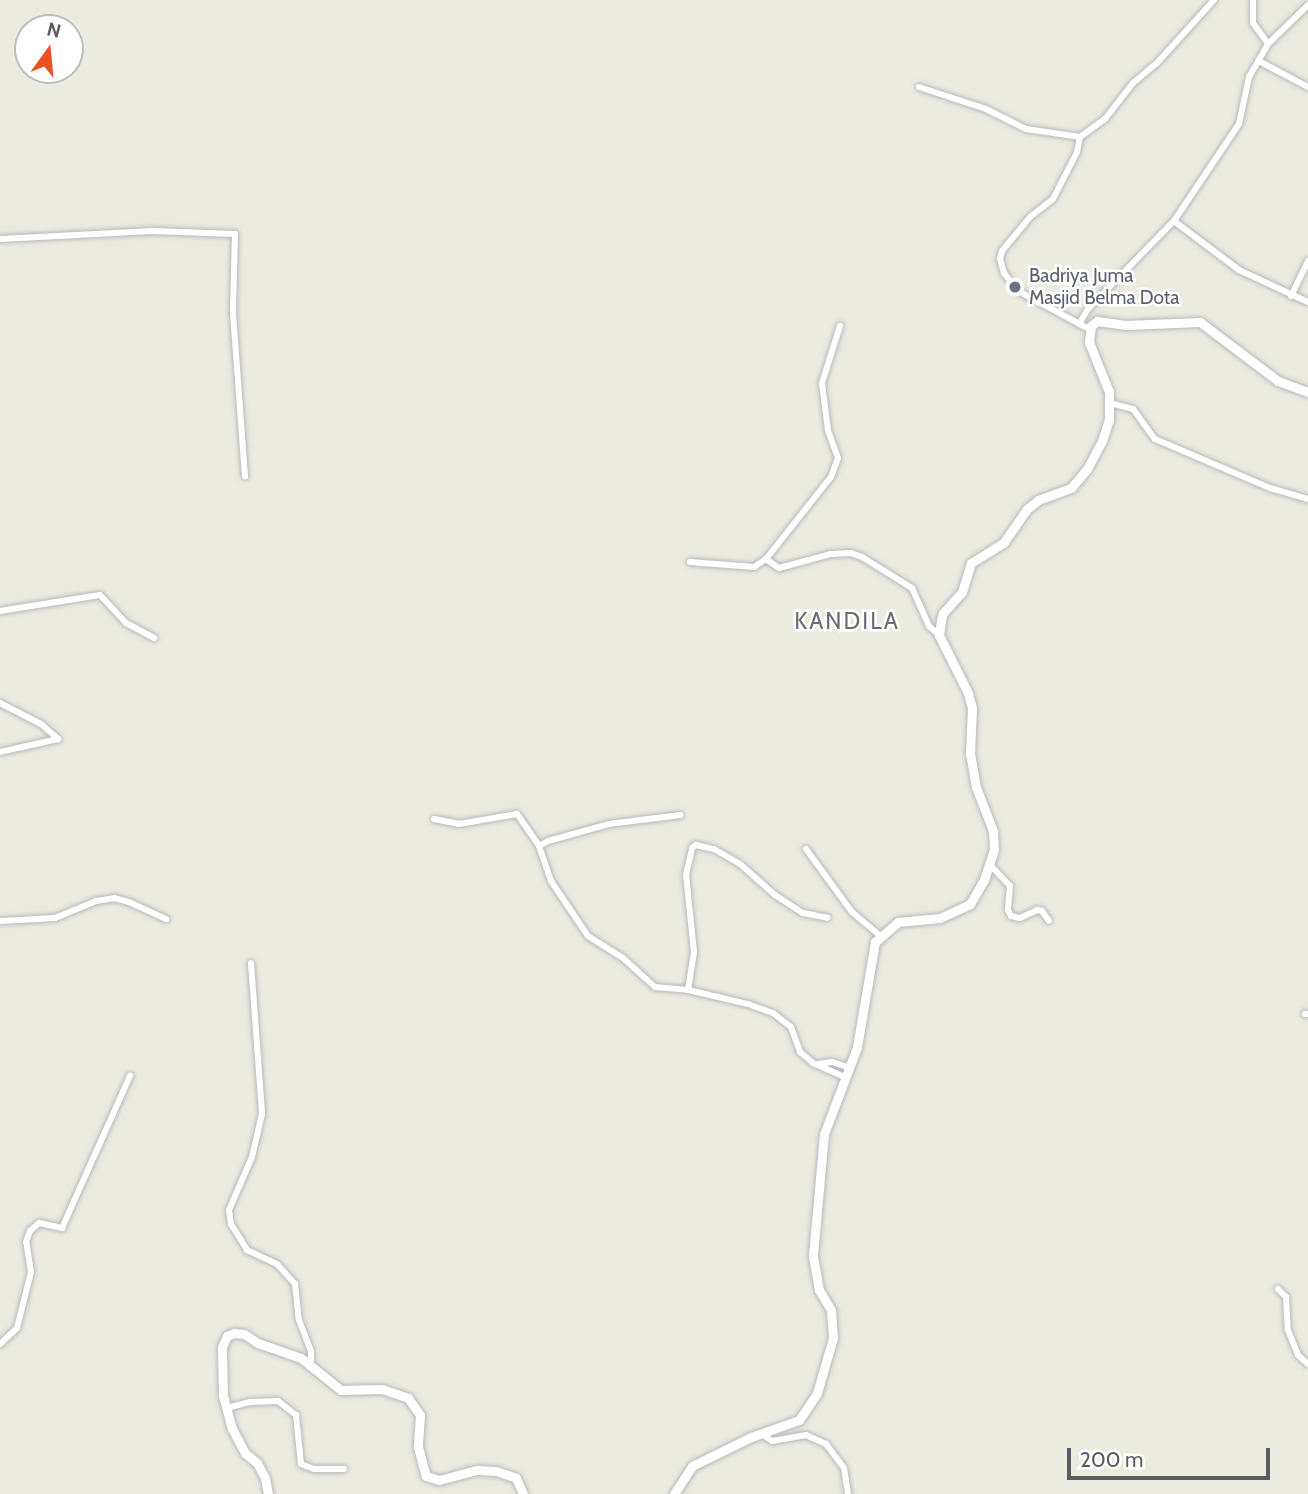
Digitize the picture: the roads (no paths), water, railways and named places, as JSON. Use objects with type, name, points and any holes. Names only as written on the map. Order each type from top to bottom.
[{"type":"main road","points":[[674,1494],[692,1466],[799,1420],[817,1393],[833,1338],[831,1310],[815,1277],[814,1244],[824,1134],[851,1068],[874,942],[898,922],[940,918],[970,904],[994,849],[993,831],[976,787],[970,754],[972,708],[968,693],[939,635],[943,613],[962,592],[971,562],[1004,542],[1027,509],[1038,500],[1071,488],[1087,469],[1102,441],[1110,391],[1088,342],[1089,329],[1097,321],[1125,325],[1200,322],[1278,381],[1308,392]]},
{"type":"main road","points":[[268,1494],[265,1478],[239,1443],[227,1408],[222,1347],[227,1336],[244,1334],[311,1364],[341,1390],[382,1389],[408,1398],[420,1415],[418,1447],[426,1475],[439,1479],[477,1470],[496,1471],[516,1478],[523,1494]]},
{"type":"street","points":[[1253,0],[1253,23],[1268,44]]},
{"type":"street","points":[[1089,329],[1018,291],[1004,274],[1000,258],[1002,251],[1030,218],[1053,199],[1077,152],[1080,137],[1105,119],[1133,83],[1157,63],[1210,1]]},
{"type":"street","points":[[1079,324],[1088,309],[1174,221],[1239,124],[1249,76],[1268,44],[1308,5]]},
{"type":"street","points":[[1259,61],[1308,87]]},
{"type":"street","points":[[919,87],[986,108],[1026,129],[1080,137]]},
{"type":"street","points":[[1174,221],[1238,270],[1308,302]]},
{"type":"street","points":[[0,239],[153,231],[236,234],[233,313],[245,477]]},
{"type":"street","points":[[1291,296],[1308,261]]},
{"type":"street","points":[[690,562],[746,569],[766,559],[831,477],[838,458],[828,430],[822,383],[840,326]]},
{"type":"street","points":[[1110,403],[1133,409],[1155,439],[1270,488],[1308,499]]},
{"type":"street","points":[[766,559],[779,568],[831,554],[850,553],[862,557],[912,588],[929,626],[939,635]]},
{"type":"street","points":[[0,611],[100,595],[126,623],[154,638]]},
{"type":"street","points":[[0,703],[41,724],[58,738],[0,752]]},
{"type":"street","points":[[434,819],[459,824],[517,814],[540,846],[551,881],[588,936],[623,958],[655,987],[688,990],[748,1004],[773,1013],[791,1027],[800,1052],[817,1065],[847,1078]]},
{"type":"street","points":[[540,846],[548,841],[609,824],[680,816]]},
{"type":"street","points":[[688,990],[694,952],[686,875],[692,848],[696,845],[714,849],[740,864],[775,895],[803,913],[828,918]]},
{"type":"street","points":[[806,849],[852,912],[881,936]]},
{"type":"street","points":[[989,864],[1010,886],[1008,910],[1011,916],[1020,918],[1037,910],[1042,911],[1049,921]]},
{"type":"street","points":[[0,921],[55,918],[96,901],[114,898],[166,919]]},
{"type":"street","points":[[251,963],[262,1114],[252,1157],[229,1210],[231,1224],[247,1250],[277,1264],[295,1284],[299,1320],[311,1351],[311,1364]]},
{"type":"street","points":[[817,1065],[832,1062],[851,1068]]},
{"type":"street","points":[[0,1344],[17,1328],[31,1272],[26,1242],[30,1231],[39,1223],[62,1228],[130,1076]]},
{"type":"street","points":[[1278,1289],[1286,1297],[1288,1330],[1298,1355],[1308,1364]]},
{"type":"street","points":[[227,1408],[250,1402],[278,1401],[296,1415],[301,1464],[314,1469],[344,1469]]},
{"type":"street","points":[[762,1434],[772,1441],[806,1434],[826,1444],[844,1468],[848,1494]]},
{"type":"place","name":"Badriya Juma Masjid Belma Dota","points":[[1015,287]]},
{"type":"district","name":"KANDILA","points":[[847,621]]}]
